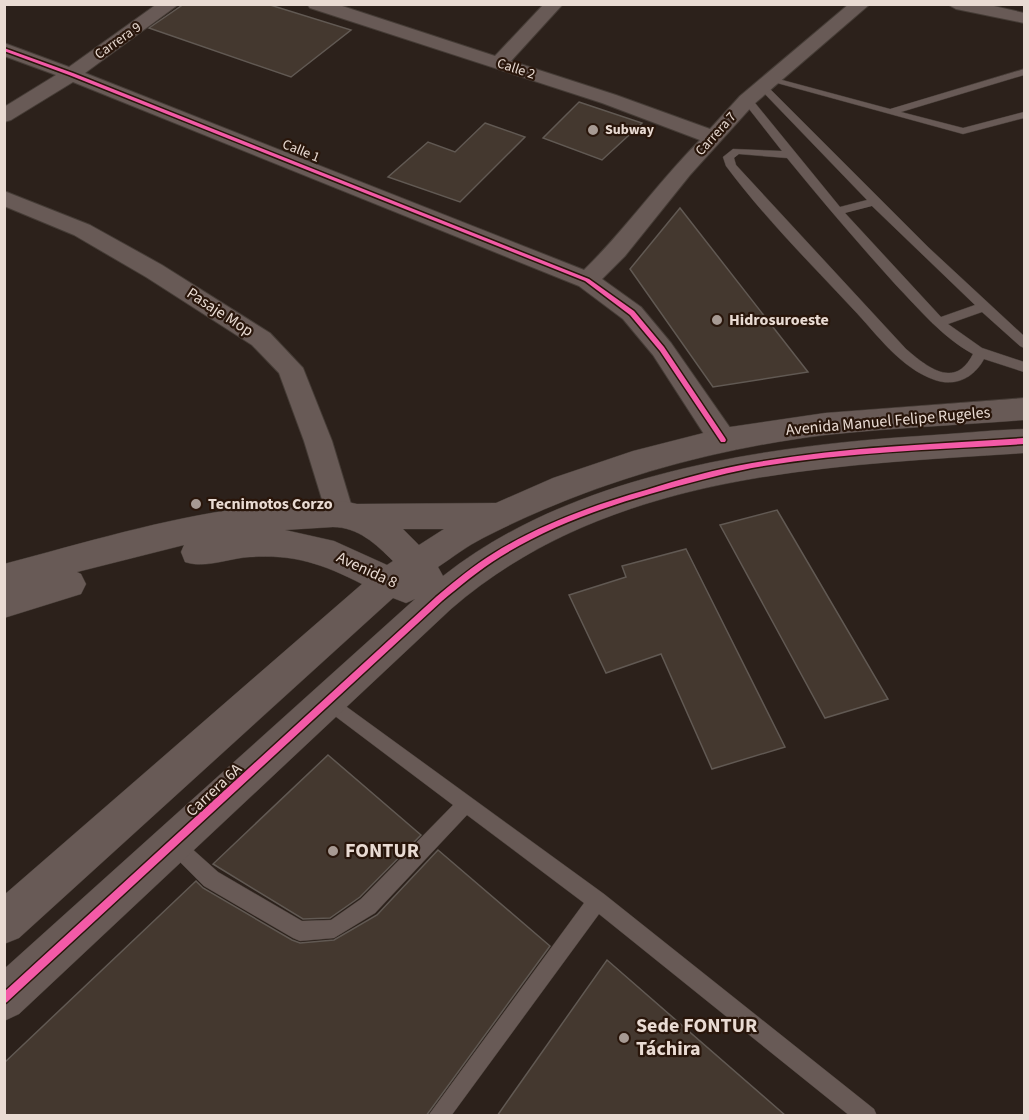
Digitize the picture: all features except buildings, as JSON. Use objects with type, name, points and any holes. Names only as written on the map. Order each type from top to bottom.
[{"type":"street","name":"Carrera 9","points":[[4,116],[71,74],[170,4]]},
{"type":"street","name":"Calle 2","points":[[316,4],[609,99],[714,138]]},
{"type":"street","points":[[499,63],[554,4]]},
{"type":"street","name":"Carrera 7","points":[[587,280],[617,251],[682,170],[760,89],[861,4]]},
{"type":"street","points":[[956,4],[1024,18]]},
{"type":"street","name":"Calle 1","points":[[4,50],[71,74],[587,280],[632,313],[662,349],[723,440]]},
{"type":"street","name":"Pasaje Mop","points":[[4,198],[82,230],[154,271],[261,339],[290,368],[348,516]]},
{"type":"street","name":"Avenida Manuel Felipe Rugeles","points":[[403,573],[470,529],[497,515],[564,487],[644,460],[723,440],[825,424],[1024,409]]},
{"type":"street","name":"Avenida Manuel Felipe Rugeles","points":[[439,598],[478,567],[535,533],[597,508],[684,482],[766,464],[902,449],[1024,441]]},
{"type":"street","points":[[4,578],[247,519],[497,515]]},
{"type":"street","name":"Avenida 8","points":[[348,516],[391,538],[403,573]]},
{"type":"street","name":"Avenida 8","points":[[4,603],[122,569],[224,546],[253,542],[299,545],[403,573],[439,598]]},
{"type":"street","points":[[4,923],[403,573]]},
{"type":"street","name":"Carrera 6A","points":[[4,999],[329,702],[439,598]]},
{"type":"lane","points":[[889,112],[1024,72]]},
{"type":"lane","points":[[760,89],[889,112],[963,131],[1024,115]]},
{"type":"lane","points":[[760,89],[790,155],[881,261],[956,337],[981,352],[1024,367]]},
{"type":"lane","points":[[760,89],[873,202],[1024,343]]},
{"type":"lane","points":[[790,155],[737,150],[728,157],[731,166],[811,257],[907,356],[931,373],[955,377],[966,374],[975,367],[981,352]]},
{"type":"lane","points":[[838,211],[873,202]]},
{"type":"lane","points":[[939,322],[983,307]]},
{"type":"lane","points":[[329,702],[597,901],[867,1116]]},
{"type":"lane","points":[[174,844],[211,879],[300,931],[334,929],[368,906],[466,804]]},
{"type":"lane","points":[[438,1116],[597,901]]},
{"type":"cycle path","points":[[4,49],[587,280],[632,313],[662,349],[723,440]]},
{"type":"cycle path","points":[[4,999],[439,599],[479,567],[520,541],[568,519],[617,501],[700,477],[750,466],[863,452],[1024,441]]},
{"type":"place","name":"Subway","points":[[593,130]]},
{"type":"place","name":"Hidrosuroeste","points":[[717,320]]},
{"type":"place","name":"Tecnimotos Corzo","points":[[196,504]]},
{"type":"place","name":"FONTUR","points":[[333,851]]},
{"type":"place","name":"Sede FONTUR Táchira","points":[[624,1038]]}]
